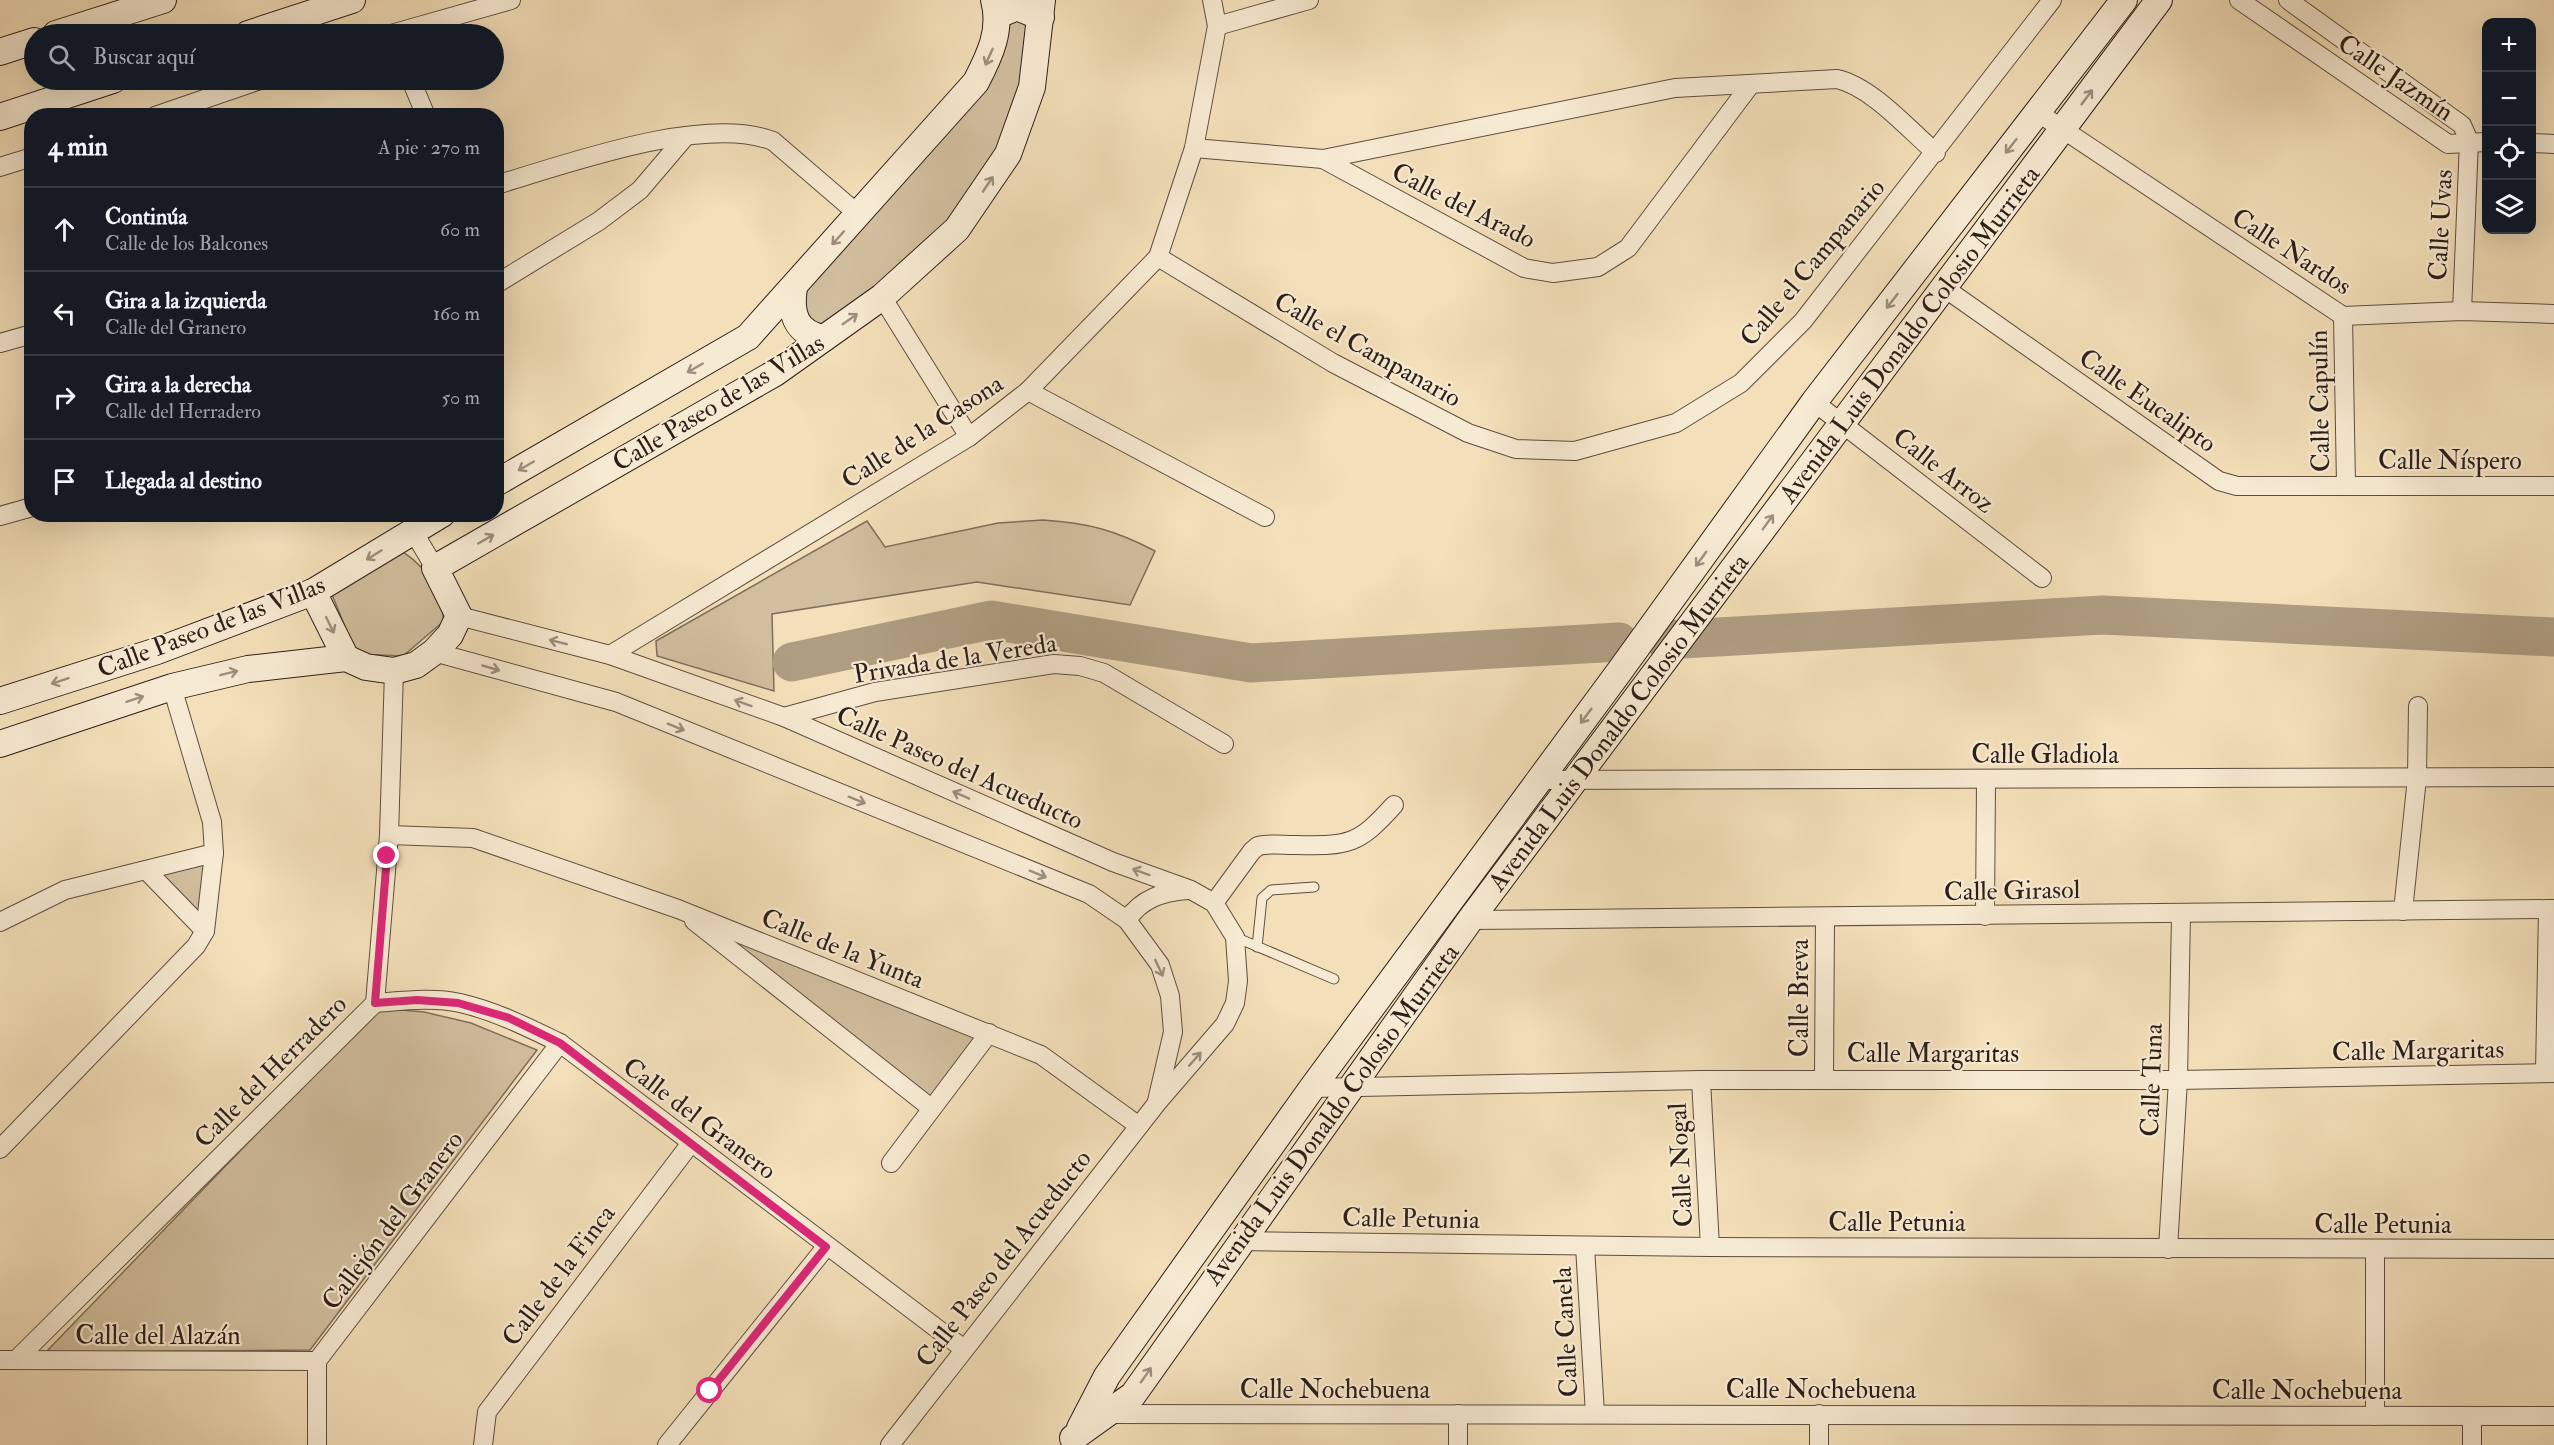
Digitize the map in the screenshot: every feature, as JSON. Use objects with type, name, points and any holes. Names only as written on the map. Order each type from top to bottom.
[{"type":"street","points":[[87,24],[163,0]]},
{"type":"street","points":[[279,24],[352,0]]},
{"type":"street","points":[[428,24],[512,0]]},
{"type":"street","name":"Calle de la Casona","points":[[610,655],[969,437],[1028,391],[1158,257],[1194,148],[1217,26],[1212,0]]},
{"type":"street","points":[[1217,26],[1309,0]]},
{"type":"street","name":"Calle el Campanario","points":[[1158,257],[1333,363],[1468,434],[1516,449],[1575,452],[1676,423],[1740,383],[1803,321],[1936,153],[2052,0]]},
{"type":"street","name":"Avenida Luis Donaldo Colosio Murrieta","points":[[1096,1414],[1107,1376],[1312,1088],[1537,780],[1619,672],[1814,402],[2124,0]]},
{"type":"street","name":"Avenida Luis Donaldo Colosio Murrieta","points":[[1071,1442],[1096,1414],[1133,1395],[1239,1241],[1470,920],[1574,779],[1648,686],[1841,422],[2159,0]]},
{"type":"street","name":"Calle Jazmín","points":[[2238,0],[2448,144],[2478,141]]},
{"type":"street","name":"Calle Jazmín","points":[[2288,0],[2462,125],[2478,141]]},
{"type":"street","points":[[996,7],[1041,8]]},
{"type":"street","name":"Calle Paseo de las Villas","points":[[504,478],[748,337],[976,82],[992,51],[996,7]]},
{"type":"street","name":"Calle Paseo de las Villas","points":[[435,568],[775,373],[882,297],[957,229],[1008,154],[1032,87],[1041,8]]},
{"type":"street","points":[[0,52],[24,44]]},
{"type":"street","name":"Calle del Arado","points":[[1194,148],[1323,159],[1675,88],[1837,79],[1852,83],[1936,153]]},
{"type":"street","name":"Calle del Arado","points":[[1323,159],[1524,268],[1553,273],[1598,267],[1628,248],[1752,84]]},
{"type":"street","points":[[27,108],[82,90]]},
{"type":"street","points":[[178,108],[231,90]]},
{"type":"street","points":[[415,90],[423,108]]},
{"type":"street","points":[[0,117],[24,109]]},
{"type":"street","name":"Calle Nardos","points":[[2037,112],[2343,316],[2462,310],[2554,314]]},
{"type":"street","points":[[504,182],[616,149],[686,136],[755,134],[773,141],[859,215]]},
{"type":"street","points":[[504,279],[599,221],[624,202],[658,170],[686,136]]},
{"type":"street","name":"Calle Uvas","points":[[2462,310],[2478,141]]},
{"type":"street","points":[[2536,143],[2554,144]]},
{"type":"street","points":[[0,167],[24,160]]},
{"type":"street","points":[[794,286],[792,308],[794,318],[806,333],[824,338]]},
{"type":"street","name":"Calle Eucalipto","points":[[1943,287],[2218,481],[2237,486],[2346,485]]},
{"type":"street","points":[[882,297],[969,437]]},
{"type":"street","name":"Calle Capulín","points":[[2343,316],[2346,485]]},
{"type":"street","points":[[0,343],[24,336]]},
{"type":"street","points":[[1028,391],[1265,517]]},
{"type":"street","name":"Calle Arroz","points":[[1814,402],[2043,578]]},
{"type":"street","name":"Calle Níspero","points":[[2346,485],[2554,486]]},
{"type":"street","points":[[0,516],[24,509]]},
{"type":"street","name":"Calle Paseo de las Villas","points":[[0,701],[156,651],[313,592],[428,522]]},
{"type":"street","points":[[412,531],[435,568],[459,616]]},
{"type":"street","points":[[313,592],[346,658]]},
{"type":"street","name":"Calle Paseo de las Villas","points":[[0,744],[172,687],[248,669],[346,658],[366,668],[394,671],[416,665],[434,652],[450,635],[459,616]]},
{"type":"street","name":"Calle Paseo del Acueducto","points":[[459,616],[610,655],[784,717],[1113,862],[1191,890],[1214,903],[1235,937],[1238,981],[1235,1003],[1225,1024],[1138,1126],[890,1445]]},
{"type":"street","name":"Calle Paseo del Acueducto","points":[[434,652],[616,702],[1089,894],[1127,920],[1160,965],[1170,996],[1173,1032],[1157,1103]]},
{"type":"street","name":"Privada de la Vereda","points":[[784,717],[875,692],[1054,664],[1080,666],[1104,673],[1224,744]]},
{"type":"street","name":"Calle del Herradero","points":[[8,1360],[375,1003],[389,835],[394,671]]},
{"type":"street","points":[[1619,672],[1648,686]]},
{"type":"street","points":[[0,1149],[196,946],[205,932],[214,853],[212,822],[172,687]]},
{"type":"street","points":[[2403,911],[2416,778],[2418,706]]},
{"type":"street","name":"Calle Gladiola","points":[[1537,780],[2554,777]]},
{"type":"street","points":[[1986,780],[1986,916]]},
{"type":"street","points":[[1214,903],[1258,846],[1337,846],[1355,840],[1373,829],[1395,805]]},
{"type":"street","name":"Calle de la Yunta","points":[[389,835],[473,838],[678,909],[1041,1055],[1138,1126]]},
{"type":"street","points":[[0,921],[65,890],[214,853]]},
{"type":"street","points":[[146,870],[205,932]]},
{"type":"street","points":[[1127,920],[1134,910],[1152,897],[1170,891],[1191,890]]},
{"type":"street","name":"Calle de la Yunta","points":[[678,909],[931,1108]]},
{"type":"street","points":[[2550,1073],[2551,909]]},
{"type":"street","name":"Calle Girasol","points":[[1470,920],[2551,909]]},
{"type":"street","name":"Calle Tuna","points":[[2168,1249],[2178,1080],[2181,913]]},
{"type":"street","name":"Calle Breva","points":[[1824,1078],[1825,918]]},
{"type":"street","name":"Calle del Granero","points":[[375,1003],[417,1000],[458,1003],[509,1018],[560,1043],[826,1247],[964,1349]]},
{"type":"street","points":[[891,1163],[989,1034]]},
{"type":"street","name":"Callejón del Granero","points":[[317,1361],[560,1043]]},
{"type":"street","name":"Calle Margaritas","points":[[1312,1088],[1824,1078],[2178,1080],[2550,1073]]},
{"type":"street","name":"Calle Nogal","points":[[1701,1080],[1710,1247]]},
{"type":"street","name":"Calle de la Finca","points":[[483,1445],[483,1425],[490,1406],[691,1143]]},
{"type":"street","name":"Calle Petunia","points":[[1239,1241],[1710,1247],[2554,1249]]},
{"type":"street","name":"Calle Canela","points":[[1586,1246],[1595,1414]]},
{"type":"street","points":[[667,1445],[826,1247]]},
{"type":"street","points":[[2375,1250],[2375,1416]]},
{"type":"street","name":"Calle del Alazán","points":[[8,1360],[317,1361]]},
{"type":"street","points":[[317,1361],[317,1445]]},
{"type":"street","name":"Calle Nochebuena","points":[[1096,1414],[2554,1416]]},
{"type":"street","points":[[1458,1414],[1458,1445]]},
{"type":"street","points":[[1819,1414],[1819,1445]]},
{"type":"street","points":[[2472,1416],[2472,1445]]},
{"type":"lane","points":[[1257,947],[1262,898],[1266,893],[1271,890],[1314,887]]},
{"type":"lane","points":[[1235,937],[1334,979]]},
{"type":"shaded area","points":[[1004,19],[1031,21],[1027,87],[1003,151],[944,233],[872,296],[821,327],[805,318],[801,289],[977,93]]},
{"type":"shaded area","points":[[1043,520],[1101,529],[1155,551],[1130,605],[977,582],[772,614],[774,691],[657,656],[656,641],[867,521],[885,547],[998,523]]},
{"type":"shaded area","points":[[394,547],[414,560],[429,577],[439,598],[444,621],[403,656],[356,654],[329,587]]},
{"type":"shaded area","points":[[209,858],[202,922],[152,872]]},
{"type":"shaded area","points":[[707,925],[981,1036],[929,1102]]},
{"type":"shaded area","points":[[378,1008],[424,1012],[471,1023],[537,1050],[310,1350],[46,1352]]},
{"type":"waterway","points":[[1665,640],[2103,615],[2554,637]]},
{"type":"waterway","points":[[792,662],[991,620],[1251,663],[1619,642]]},
{"type":"route","points":[[387,856],[375,1003],[417,1000],[458,1003],[509,1018],[560,1043],[826,1247],[710,1391]]}]
